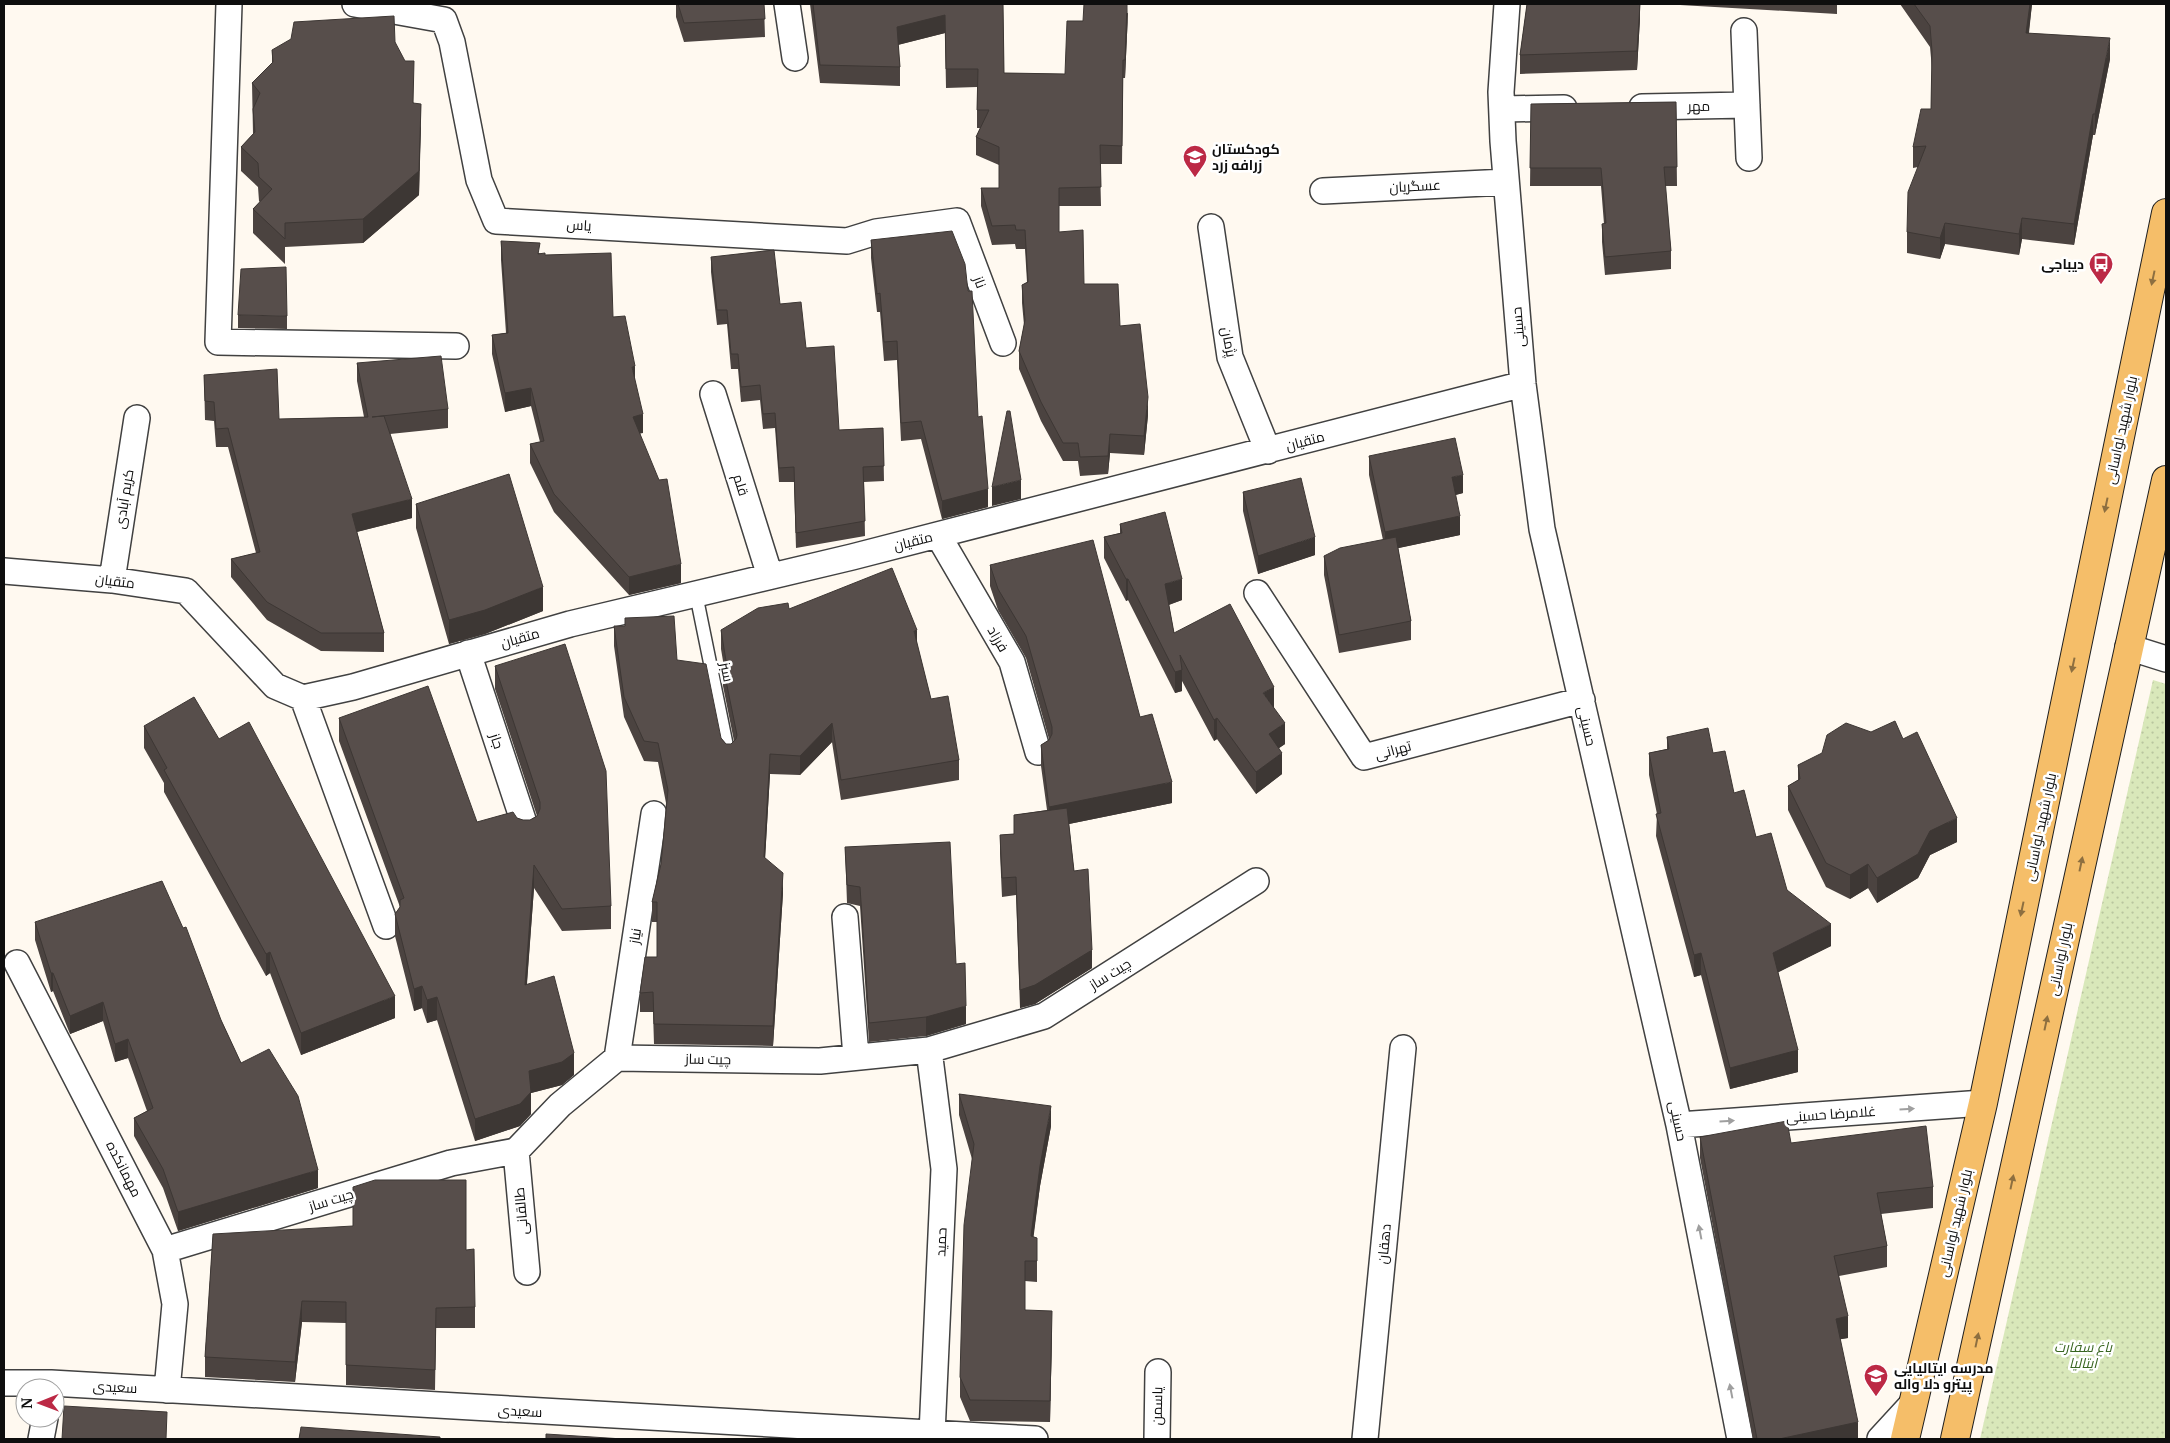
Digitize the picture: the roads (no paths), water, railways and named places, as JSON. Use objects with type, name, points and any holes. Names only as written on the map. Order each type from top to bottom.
[{"type":"main road","name":"بلوار شهید لواسانی","points":[[1905,1439],[1983,1103],[2166,213]]},
{"type":"main road","name":"بلوار لواسانی","points":[[1955,1439],[2166,480]]},
{"type":"street","points":[[229,4],[218,342],[456,346]]},
{"type":"street","name":"یاس","points":[[355,4],[444,20],[452,42],[479,180],[496,221],[847,241],[876,232],[957,221]]},
{"type":"street","points":[[787,4],[796,58]]},
{"type":"street","name":"حسینی","points":[[1507,4],[1501,92],[1506,182],[1523,384],[1542,529],[1679,1125],[1740,1439]]},
{"type":"street","points":[[1744,31],[1748,158]]},
{"type":"street","name":"مهر","points":[[1619,107],[1747,105]]},
{"type":"street","points":[[1502,109],[1590,108]]},
{"type":"street","name":"عسگریان","points":[[1323,191],[1506,182]]},
{"type":"street","name":"ناز","points":[[957,221],[1003,343]]},
{"type":"street","name":"پژمان","points":[[1211,227],[1230,357],[1268,451]]},
{"type":"street","name":"متقیان","points":[[4,571],[112,580],[186,591],[275,686],[302,698],[353,687],[570,624],[938,535],[1523,384]]},
{"type":"street","name":"قلم","points":[[713,394],[770,576]]},
{"type":"street","name":"کریم آبادی","points":[[112,580],[137,418]]},
{"type":"street","name":"فرزاد","points":[[938,535],[1012,662],[1038,752]]},
{"type":"street","name":"تهرانی","points":[[1257,593],[1364,757],[1582,700]]},
{"type":"street","points":[[2128,647],[2166,659]]},
{"type":"street","name":"جاز","points":[[468,653],[526,829]]},
{"type":"street","points":[[302,698],[386,926]]},
{"type":"street","name":"نیاز","points":[[617,1058],[654,814]]},
{"type":"street","name":"چیت ساز","points":[[617,1058],[820,1061],[929,1050],[1044,1016],[1256,881]]},
{"type":"street","points":[[845,917],[856,1057]]},
{"type":"street","name":"مهمانکده","points":[[17,963],[166,1250],[175,1304],[168,1390]]},
{"type":"street","name":"دهقان","points":[[1366,1439],[1403,1048]]},
{"type":"street","name":"حمید","points":[[929,1050],[944,1169],[932,1434]]},
{"type":"street","points":[[516,1151],[560,1105],[617,1058]]},
{"type":"street","name":"غلامرضا حسینی","points":[[1679,1125],[1983,1103]]},
{"type":"street","name":"چیت ساز","points":[[166,1250],[451,1163],[516,1151]]},
{"type":"street","name":"طالقانی","points":[[516,1151],[527,1272]]},
{"type":"street","name":"یاسمن","points":[[1157,1439],[1158,1372]]},
{"type":"street","name":"سعیدی","points":[[65,1386],[168,1390],[681,1430],[932,1434],[969,1438],[1035,1439]]},
{"type":"street","points":[[1880,1439],[1914,1402]]},
{"type":"lane","name":"سبز","points":[[696,594],[729,756]]},
{"type":"place","name":"کودکستان زرافه زرد","points":[[1195,178]]},
{"type":"place","name":"دیباجی","points":[[2101,285]]},
{"type":"place","name":"مدرسه ایتالیایی پیترو دلا واله","points":[[1876,1397]]},
{"type":"park label","name":"باغ سفارت ایتالیا","points":[[2083,1355]]}]
